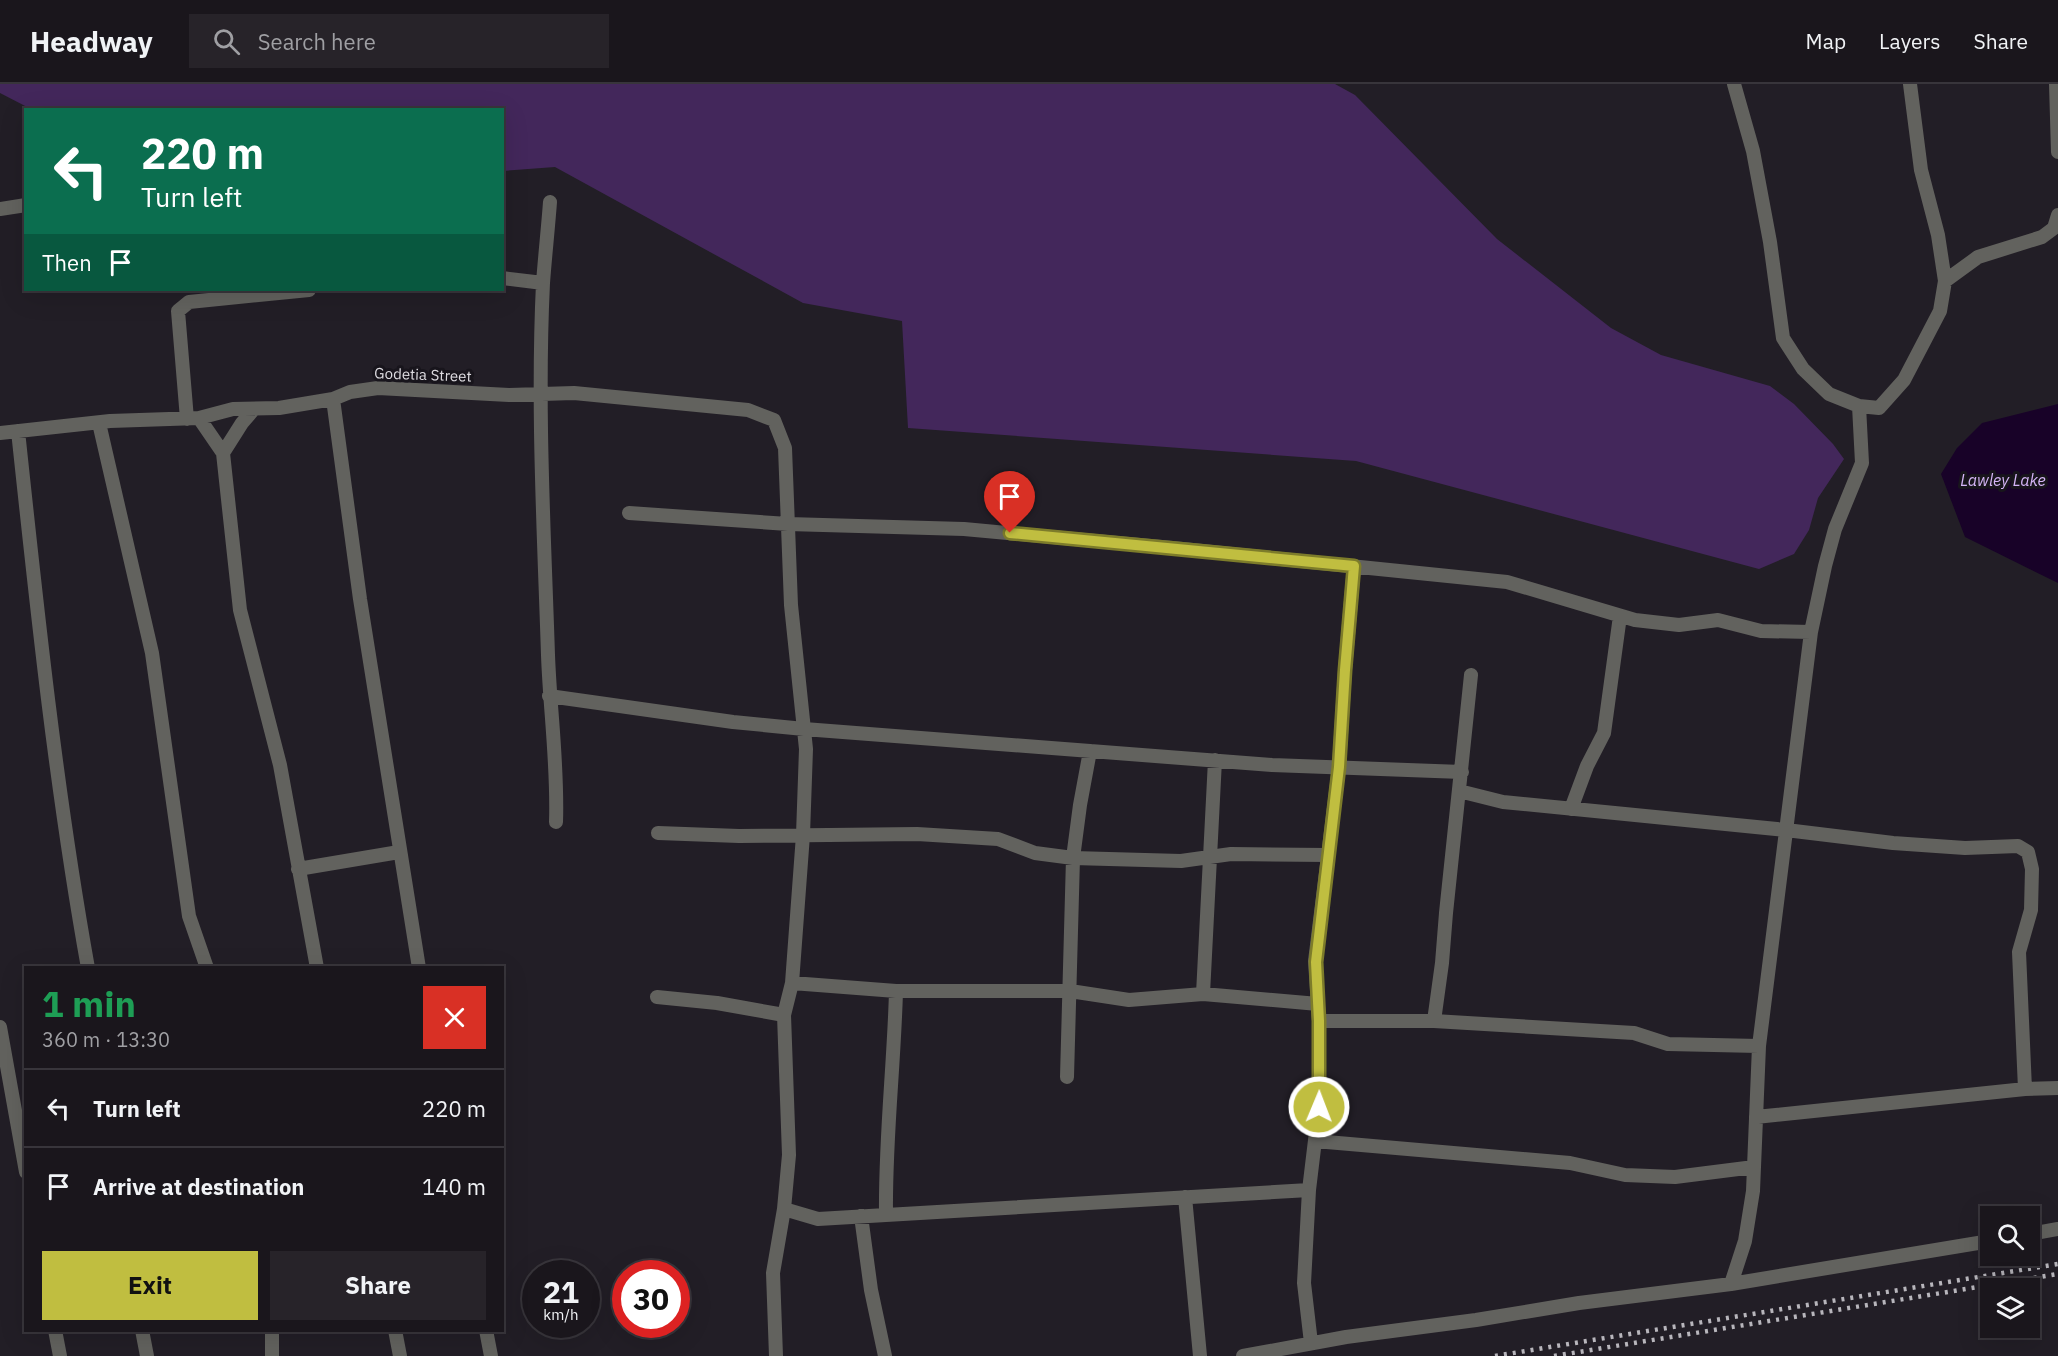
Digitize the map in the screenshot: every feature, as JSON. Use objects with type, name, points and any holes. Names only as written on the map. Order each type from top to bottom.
[{"type":"street","points":[[1734,84],[1753,151],[1770,242],[1782,338],[1803,369],[1829,394],[1859,406],[1879,408],[1904,380],[1940,311],[1945,281],[1938,235],[1922,170],[1910,84]]},
{"type":"street","points":[[2056,84],[2058,152]]},
{"type":"street","points":[[550,202],[543,283],[542,394],[549,696],[557,788],[556,822]]},
{"type":"street","points":[[0,209],[24,205]]},
{"type":"street","points":[[1945,281],[1978,257],[2042,237],[2054,228],[2058,215]]},
{"type":"street","points":[[504,278],[543,283]]},
{"type":"street","points":[[299,291],[189,302],[178,311],[193,419],[223,453],[240,610],[280,765],[317,966]]},
{"type":"street","name":"Godetia Street","points":[[0,433],[99,423],[193,419],[233,409],[279,408],[333,399],[350,392],[378,388],[509,395],[574,393],[748,410],[774,420],[785,448],[788,524]]},
{"type":"street","points":[[333,399],[399,852],[419,966]]},
{"type":"street","points":[[1731,1284],[1745,1241],[1753,1191],[1759,1046],[1811,632],[1835,529],[1862,463],[1859,406]]},
{"type":"street","points":[[223,453],[254,409]]},
{"type":"street","points":[[99,423],[152,653],[189,916],[206,966]]},
{"type":"street","points":[[18,431],[44,672],[70,865],[88,966]]},
{"type":"street","points":[[629,513],[788,524],[964,529],[1354,566],[1507,582],[1635,620],[1679,625],[1718,620],[1761,631],[1811,632]]},
{"type":"street","points":[[776,1356],[773,1273],[784,1209],[789,1155],[784,1015],[792,983],[803,834],[806,749],[791,605],[788,524]]},
{"type":"street","points":[[1311,1343],[1304,1283],[1308,1190],[1319,1107],[1316,962],[1339,767],[1354,566]]},
{"type":"street","points":[[1571,809],[1587,766],[1604,733],[1620,616]]},
{"type":"street","points":[[1434,1021],[1472,675]]},
{"type":"street","points":[[549,696],[733,722],[804,729],[1215,760],[1462,772]]},
{"type":"street","points":[[1067,1077],[1073,858],[1090,751]]},
{"type":"street","points":[[1203,994],[1215,760]]},
{"type":"street","points":[[1460,791],[1503,802],[1893,843],[1965,848],[2018,846],[2028,852],[2032,868],[2031,910],[2019,952],[2025,1089]]},
{"type":"street","points":[[658,833],[739,836],[917,834],[998,839],[1035,853],[1073,858],[1181,861],[1231,854],[1328,855]]},
{"type":"street","points":[[298,869],[399,852]]},
{"type":"street","points":[[792,983],[896,991],[1070,991],[1129,1000],[1203,994],[1318,1004]]},
{"type":"street","points":[[886,1214],[886,1159],[894,1064],[896,991]]},
{"type":"street","points":[[657,998],[717,1004],[784,1015]]},
{"type":"street","points":[[1319,1021],[1434,1021],[1634,1033],[1668,1044],[1759,1046]]},
{"type":"street","points":[[0,1027],[24,1161]]},
{"type":"street","points":[[1756,1117],[2025,1089],[2058,1088]]},
{"type":"street","points":[[1315,1141],[1570,1163],[1625,1175],[1675,1177],[1754,1167]]},
{"type":"street","points":[[784,1209],[818,1218],[1308,1190]]},
{"type":"street","points":[[1185,1197],[1200,1356]]},
{"type":"street","points":[[861,1216],[871,1290],[885,1356]]},
{"type":"street","points":[[2040,1232],[2058,1229]]},
{"type":"street","points":[[1243,1356],[1346,1336],[1731,1284],[1980,1243]]},
{"type":"street","points":[[55,1332],[60,1356]]},
{"type":"street","points":[[142,1332],[147,1356]]},
{"type":"street","points":[[272,1332],[272,1356]]},
{"type":"street","points":[[395,1332],[400,1356]]},
{"type":"street","points":[[486,1332],[491,1356]]},
{"type":"shaded area","points":[[0,84],[1335,84],[1355,95],[1497,239],[1611,328],[1661,355],[1770,386],[1794,404],[1833,444],[1844,459],[1818,498],[1809,530],[1794,554],[1759,569],[1356,461],[908,428],[902,321],[803,303],[555,167],[504,171],[504,108],[29,108],[0,93]]},
{"type":"water","name":"Lawley Lake","points":[[2058,404],[2058,583],[1965,537],[1941,474],[1957,448],[1982,423]]},
{"type":"railway","points":[[1495,1356],[2058,1264]]},
{"type":"railway","points":[[1554,1356],[2058,1274]]},
{"type":"route","points":[[1010,533],[1354,566],[1339,767],[1316,962],[1319,1107]]}]
